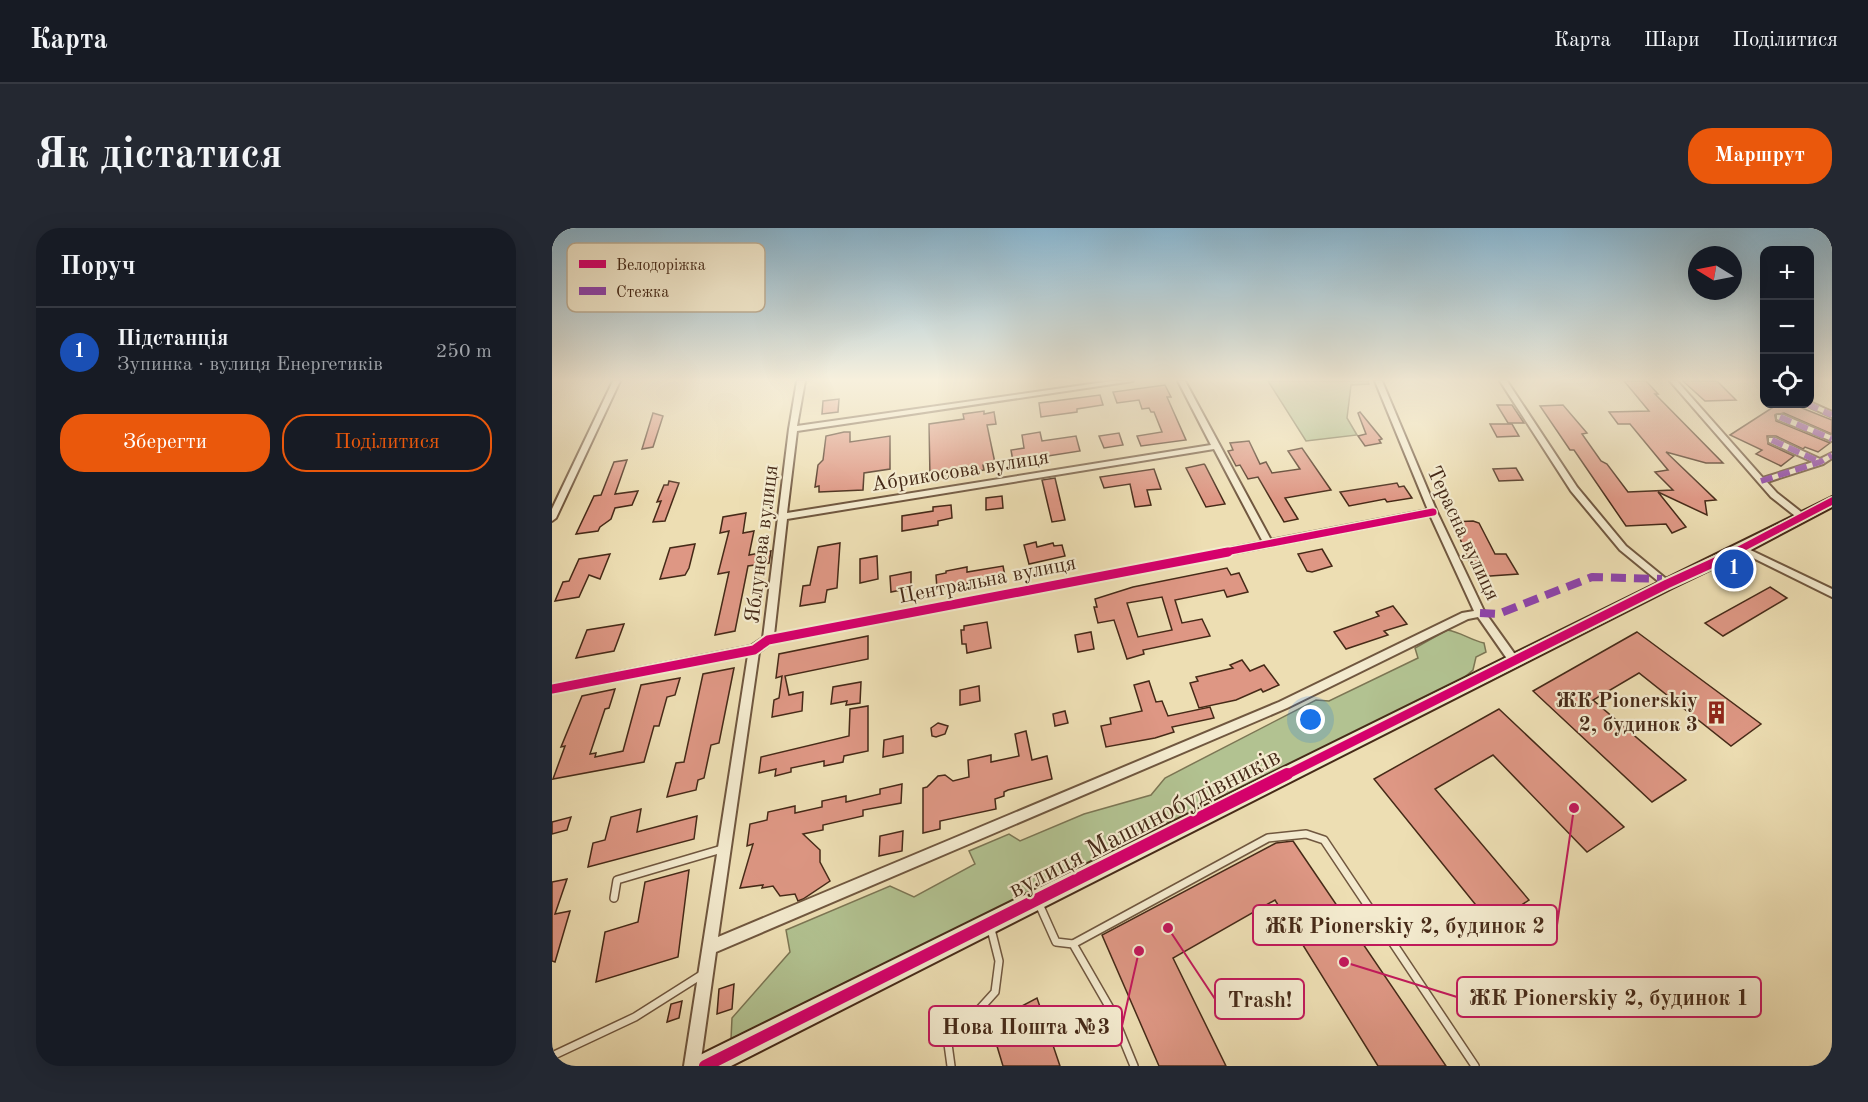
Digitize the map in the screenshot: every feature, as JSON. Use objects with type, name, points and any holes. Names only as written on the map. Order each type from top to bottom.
[{"type":"street","points":[[552,518],[598,420]]},
{"type":"street","name":"Яблунева вулиця","points":[[768,640],[794,420]]},
{"type":"street","points":[[793,429],[855,420]]},
{"type":"street","points":[[1200,420],[1268,543]]},
{"type":"street","name":"Терасна вулиця","points":[[1394,420],[1433,512],[1480,613],[1514,660]]},
{"type":"street","points":[[1529,420],[1574,489],[1623,548],[1667,584]]},
{"type":"street","points":[[1707,420],[1761,482],[1802,517]]},
{"type":"street","points":[[1787,420],[1832,440]]},
{"type":"street","points":[[1772,440],[1820,462]]},
{"type":"street","name":"Абрикосова вулиця","points":[[783,517],[1214,447]]},
{"type":"street","points":[[1761,482],[1820,462],[1832,455]]},
{"type":"street","name":"вулиця Машинобудівників","points":[[705,1066],[1514,660],[1742,549],[1832,501]]},
{"type":"street","name":"Центральна вулиця","points":[[552,689],[754,650],[768,640],[1433,512]]},
{"type":"street","points":[[1742,549],[1832,592]]},
{"type":"street","points":[[711,947],[1283,705],[1466,616],[1480,613]]},
{"type":"street","points":[[692,1066],[754,650]]},
{"type":"lane","points":[[1037,899],[1056,942],[1074,944],[1268,838],[1306,834],[1324,840],[1475,1066]]},
{"type":"lane","points":[[614,898],[617,880],[725,848]]},
{"type":"lane","points":[[951,1066],[948,1044],[995,992],[999,961],[989,923]]},
{"type":"lane","points":[[1074,944],[1111,1010],[1134,1066]]},
{"type":"lane","points":[[552,1056],[635,1017],[707,972]]},
{"type":"green space","points":[[1293,420],[1348,420],[1357,435],[1306,441]]},
{"type":"green space","points":[[1447,630],[1484,643],[1486,652],[1476,657],[1473,670],[1460,681],[731,1039],[732,1018],[790,952],[786,930],[890,886],[914,897],[975,864],[969,851],[1009,834],[1020,841],[1084,814],[1151,795],[1165,778],[1316,700],[1329,701],[1418,658],[1415,648]]},
{"type":"building","points":[[651,420],[662,420],[653,447],[642,449]]},
{"type":"building","points":[[956,420],[995,420],[996,424],[987,425],[995,463],[983,465],[984,470],[930,477],[929,424]]},
{"type":"building","points":[[1157,420],[1177,420],[1186,440],[1141,446],[1137,436],[1162,432]]},
{"type":"building","points":[[1361,420],[1367,420],[1382,439],[1379,440],[1381,443],[1365,446],[1358,436],[1366,434]]},
{"type":"building","points":[[1506,420],[1522,420],[1524,423],[1508,423]]},
{"type":"building","points":[[1550,420],[1576,420],[1587,433],[1582,434],[1601,461],[1607,464],[1628,492],[1673,490],[1655,472],[1668,470],[1630,424],[1618,424],[1615,420],[1681,420],[1723,463],[1706,463],[1666,452],[1716,500],[1705,501],[1707,515],[1658,492],[1686,527],[1672,533],[1666,524],[1626,526],[1574,450],[1570,450]]},
{"type":"building","points":[[1753,420],[1776,420],[1830,443],[1818,452],[1805,447],[1803,449],[1776,436],[1767,436],[1768,444],[1794,456],[1781,466],[1756,454],[1762,450],[1730,435]]},
{"type":"building","points":[[1800,420],[1832,420],[1832,434]]},
{"type":"building","points":[[1490,424],[1512,424],[1519,436],[1497,437]]},
{"type":"building","points":[[850,432],[850,442],[890,436],[890,469],[864,473],[863,490],[819,492],[819,486],[815,487],[818,465],[823,460],[826,436]]},
{"type":"building","points":[[1040,432],[1042,441],[1076,436],[1080,451],[1035,458],[1027,461],[1028,465],[1014,467],[1011,450],[1024,448],[1022,435]]},
{"type":"building","points":[[1119,433],[1123,445],[1104,448],[1099,436]]},
{"type":"building","points":[[1249,441],[1260,464],[1266,462],[1272,473],[1300,469],[1288,451],[1302,448],[1331,490],[1285,498],[1298,519],[1284,522],[1258,477],[1248,479],[1240,465],[1236,466],[1228,451],[1233,450],[1230,443]]},
{"type":"building","points":[[627,460],[615,494],[638,491],[632,505],[615,508],[611,519],[598,531],[576,534],[594,496],[601,495],[614,462]]},
{"type":"building","points":[[1204,464],[1225,504],[1206,507],[1186,468]]},
{"type":"building","points":[[1516,468],[1523,480],[1499,481],[1493,469]]},
{"type":"building","points":[[1154,469],[1161,489],[1147,490],[1151,505],[1135,507],[1130,484],[1104,488],[1100,477]]},
{"type":"building","points":[[1055,478],[1065,520],[1052,522],[1042,480]]},
{"type":"building","points":[[669,481],[679,483],[665,521],[653,522],[661,501],[657,502],[664,485],[668,485]]},
{"type":"building","points":[[1397,483],[1399,487],[1404,486],[1412,498],[1387,502],[1385,499],[1349,506],[1340,492]]},
{"type":"building","points":[[1002,496],[1003,508],[986,510],[986,498]]},
{"type":"building","points":[[951,505],[952,518],[938,521],[938,525],[902,531],[902,516],[933,511],[933,507]]},
{"type":"building","points":[[746,513],[743,533],[754,531],[749,555],[771,551],[769,563],[748,566],[735,631],[715,635],[729,572],[718,574],[729,531],[720,533],[723,517]]},
{"type":"building","points":[[1453,522],[1479,523],[1495,554],[1506,554],[1518,574],[1476,577]]},
{"type":"building","points":[[1036,542],[1037,547],[1053,543],[1054,546],[1062,545],[1065,556],[1029,564],[1024,545]]},
{"type":"building","points":[[840,543],[837,588],[827,590],[825,602],[800,606],[803,586],[810,585],[818,547]]},
{"type":"building","points":[[695,544],[685,575],[660,579],[670,548]]},
{"type":"building","points":[[1322,549],[1332,566],[1312,572],[1307,571],[1298,554]]},
{"type":"building","points":[[610,554],[600,579],[589,575],[579,597],[555,601],[563,582],[569,581],[579,559]]},
{"type":"building","points":[[877,556],[878,579],[860,583],[860,559]]},
{"type":"building","points":[[1003,566],[1005,576],[999,577],[1000,582],[983,585],[983,580],[960,585],[961,587],[937,589],[936,575],[946,573],[946,571],[967,567],[967,572]]},
{"type":"building","points":[[1227,568],[1231,575],[1239,573],[1248,592],[1227,597],[1224,590],[1175,600],[1182,623],[1202,619],[1210,636],[1143,650],[1144,654],[1127,659],[1114,620],[1098,623],[1094,607],[1097,607],[1095,599],[1133,587]],"holes":[[[1162,597],[1172,630],[1138,637],[1127,603]]]},
{"type":"building","points":[[911,572],[911,588],[891,592],[890,576]]},
{"type":"building","points":[[1770,587],[1787,598],[1723,636],[1705,623]]},
{"type":"building","points":[[1393,606],[1407,624],[1384,631],[1388,635],[1346,649],[1334,632],[1379,616],[1376,612]]},
{"type":"building","points":[[987,622],[991,648],[967,653],[966,644],[962,644],[961,630],[964,630],[964,626]]},
{"type":"building","points":[[624,624],[614,651],[576,658],[587,630]]},
{"type":"building","points":[[1091,632],[1094,649],[1078,652],[1075,635]]},
{"type":"building","name":"ЖК Pionerskiy 2, будинок 3","points":[[1637,632],[1761,724],[1731,746],[1639,673],[1593,700],[1686,780],[1652,802],[1533,691]]},
{"type":"building","points":[[868,636],[868,659],[785,676],[789,695],[803,692],[802,711],[772,717],[774,700],[779,698],[782,676],[776,678],[779,654]]},
{"type":"building","points":[[1242,660],[1250,671],[1264,665],[1279,685],[1263,692],[1261,689],[1236,700],[1199,708],[1190,683],[1198,681],[1196,677],[1233,668],[1230,665]]},
{"type":"building","points":[[734,668],[719,743],[711,745],[704,778],[698,780],[696,790],[667,797],[676,763],[684,762],[703,674]]},
{"type":"building","points":[[680,678],[675,695],[667,697],[659,726],[654,726],[644,762],[553,779],[565,746],[561,747],[582,696],[615,689],[609,708],[605,709],[590,754],[596,753],[595,757],[623,751],[641,685]]},
{"type":"building","points":[[1149,681],[1156,702],[1162,701],[1168,716],[1210,707],[1214,718],[1172,727],[1174,732],[1155,738],[1106,747],[1101,726],[1111,724],[1110,718],[1142,711],[1134,685]]},
{"type":"building","points":[[861,682],[860,703],[846,705],[847,701],[831,704],[833,687]]},
{"type":"building","points":[[979,686],[980,701],[960,705],[960,690]]},
{"type":"building","points":[[868,706],[868,751],[844,756],[843,762],[824,766],[824,761],[791,768],[791,772],[775,776],[776,769],[759,773],[761,757],[849,736],[850,709]]},
{"type":"building","points":[[1499,709],[1624,827],[1587,852],[1493,755],[1435,789],[1529,900],[1492,925],[1374,779]]},
{"type":"building","points":[[1065,711],[1068,723],[1055,726],[1053,714]]},
{"type":"building","points":[[938,723],[948,726],[945,734],[932,736],[931,728]]},
{"type":"building","points":[[1026,731],[1032,760],[1047,756],[1052,779],[1008,790],[1004,792],[1004,796],[995,799],[996,809],[940,821],[940,829],[923,833],[923,788],[938,776],[945,775],[953,781],[969,777],[968,760],[991,755],[991,762],[1019,756],[1015,734]]},
{"type":"building","points":[[903,736],[903,753],[883,757],[884,740]]},
{"type":"building","points":[[902,784],[901,803],[863,810],[863,816],[823,825],[823,830],[803,834],[820,850],[820,862],[830,881],[803,899],[798,901],[795,894],[780,896],[773,886],[740,888],[753,844],[747,846],[750,824],[767,820],[768,812],[795,806],[795,813],[822,807],[822,801],[846,796],[846,802],[880,794],[880,789]]},
{"type":"building","points":[[641,809],[637,832],[697,816],[694,839],[588,867],[593,843],[605,840],[611,817]]},
{"type":"building","points":[[571,817],[567,830],[552,834],[552,822]]},
{"type":"building","points":[[903,831],[902,851],[879,856],[880,836]]},
{"type":"building","points":[[1293,841],[1446,1066],[1378,1066],[1275,900],[1173,958],[1226,1066],[1159,1066],[1102,935],[1276,843]]},
{"type":"building","points":[[689,870],[678,957],[596,982],[605,932],[638,922],[645,882]]},
{"type":"building","points":[[567,879],[555,914],[570,911],[555,962],[552,961],[552,882]]},
{"type":"building","points":[[734,984],[732,1009],[717,1014],[719,989]]},
{"type":"building","points":[[1037,998],[1060,1066],[1003,1066],[990,1023]]},
{"type":"building","points":[[682,1001],[679,1018],[667,1022],[671,1004]]},
{"type":"marked path","points":[[1787,420],[1832,439]]},
{"type":"marked path","points":[[1772,440],[1820,462]]},
{"type":"marked path","points":[[1761,481],[1820,462],[1832,455]]},
{"type":"marked path","points":[[1480,613],[1498,614],[1592,577],[1662,579]]},
{"type":"cycle path","points":[[705,1066],[1667,584],[1742,549],[1832,501]]},
{"type":"cycle path","points":[[552,689],[754,650],[768,640],[1433,512]]},
{"type":"place","name":"Підстанція","points":[[1734,569]]},
{"type":"place","name":"ЖК Pionerskiy 2, будинок 3","points":[[1716,712]]},
{"type":"place","name":"ЖК Pionerskiy 2, будинок 2","points":[[1574,808]]},
{"type":"place","name":"Trash!","points":[[1168,928]]},
{"type":"place","name":"Нова Пошта №3","points":[[1139,951]]},
{"type":"place","name":"ЖК Pionerskiy 2, будинок 1","points":[[1344,962]]}]
